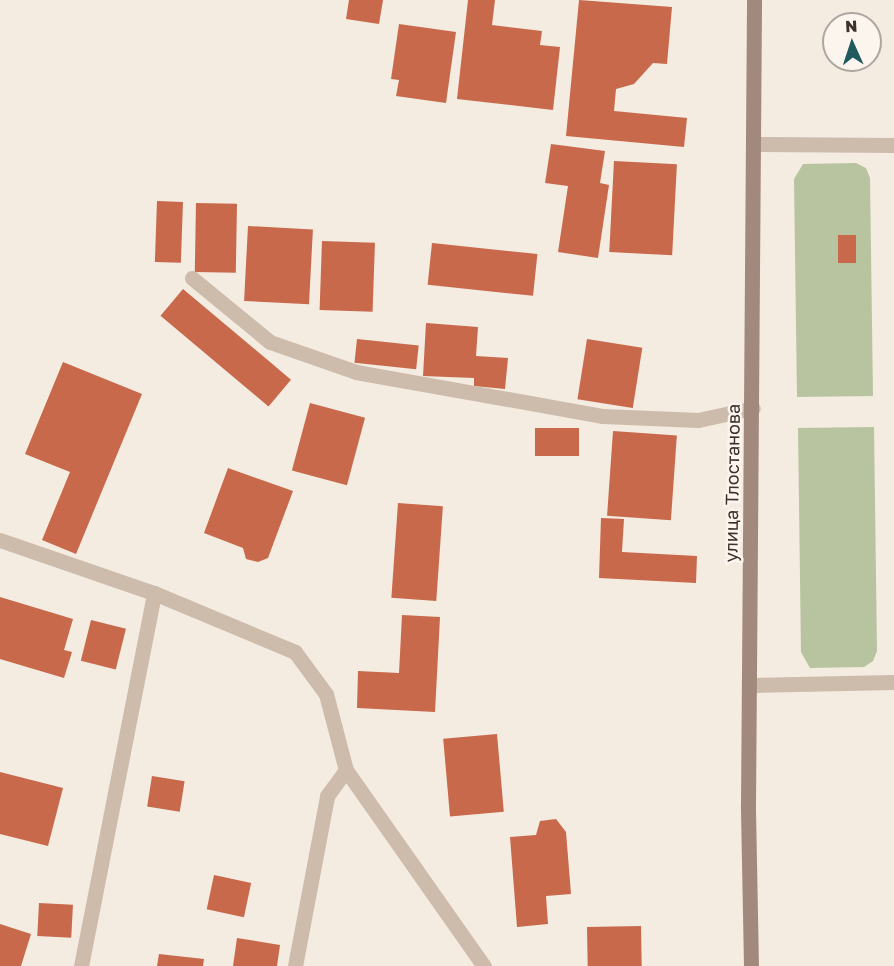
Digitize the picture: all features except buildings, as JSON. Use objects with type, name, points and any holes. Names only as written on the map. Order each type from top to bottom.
[{"type":"main road","name":"улица Тлостанова","points":[[751,966],[749,685],[753,408],[754,0]]},
{"type":"lane","points":[[753,144],[894,146]]},
{"type":"lane","points":[[192,278],[270,342],[356,372],[603,416],[698,420],[753,408]]},
{"type":"lane","points":[[0,540],[154,592],[296,652],[326,694],[346,770],[484,966]]},
{"type":"lane","points":[[81,966],[154,592]]},
{"type":"lane","points":[[749,685],[894,682]]},
{"type":"lane","points":[[295,966],[327,796],[346,770]]},
{"type":"green space","points":[[856,163],[866,168],[870,178],[873,396],[797,397],[794,179],[803,164]]},
{"type":"green space","points":[[874,427],[877,651],[873,661],[864,667],[810,668],[801,652],[798,428]]}]
